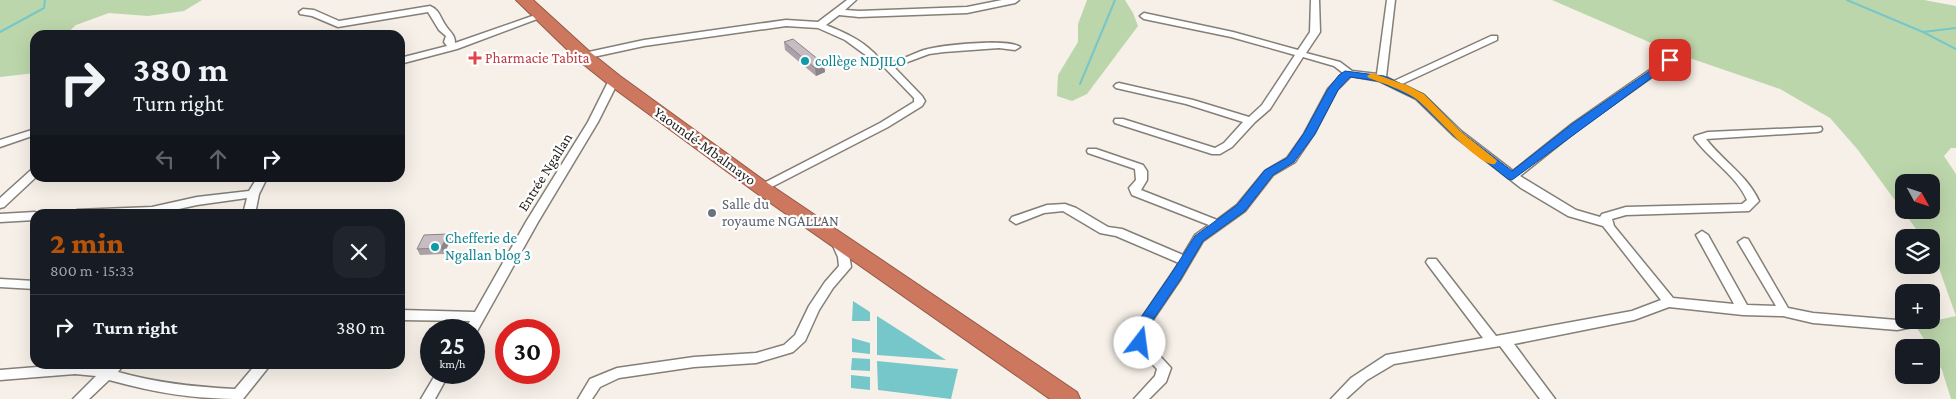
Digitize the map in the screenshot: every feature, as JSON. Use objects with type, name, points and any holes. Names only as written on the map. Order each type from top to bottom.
[{"type":"highway","name":"Yaoundé-Mbalmayo","points":[[530,4],[584,56],[614,80],[762,188],[1068,399]]},
{"type":"street","points":[[820,25],[852,0]]},
{"type":"street","points":[[839,12],[858,14],[967,10],[1014,0]]},
{"type":"street","points":[[1119,121],[1216,152],[1228,145],[1266,107],[1302,54],[1315,32],[1315,0]]},
{"type":"street","points":[[1381,78],[1391,0]]},
{"type":"street","points":[[405,60],[454,47],[530,4]]},
{"type":"street","points":[[303,12],[314,13],[338,24],[430,9],[436,14],[442,28],[449,32],[451,38],[449,42],[454,47]]},
{"type":"street","points":[[1144,16],[1233,35],[1337,64],[1349,73],[1381,78],[1395,84],[1420,97],[1457,133],[1512,177],[1540,196],[1572,212],[1607,223]]},
{"type":"street","points":[[584,56],[644,43],[760,26],[786,23],[820,25],[848,38],[870,54],[878,63],[888,66],[899,79],[919,96],[920,101],[918,104],[884,125],[762,188]]},
{"type":"street","points":[[1395,84],[1494,38]]},
{"type":"street","points":[[888,66],[927,52],[944,49],[999,45],[1015,47]]},
{"type":"street","points":[[1512,177],[1576,126],[1670,60]]},
{"type":"street","points":[[1142,399],[1161,378],[1164,368],[1140,343],[1140,329],[1186,261],[1199,238],[1241,208],[1269,173],[1291,160],[1309,134],[1333,89],[1349,73]]},
{"type":"street","name":"Entrée Ngallan","points":[[478,317],[553,187],[600,113],[614,80]]},
{"type":"street","points":[[1119,86],[1189,102],[1241,119],[1251,120]]},
{"type":"street","points":[[1668,302],[1666,296],[1607,223],[1606,217],[1626,211],[1745,208],[1753,201],[1751,194],[1699,138],[1708,135],[1817,129]]},
{"type":"street","points":[[0,144],[30,134]]},
{"type":"street","points":[[1092,151],[1139,167],[1142,171],[1140,180],[1135,188],[1136,192],[1217,224]]},
{"type":"street","points":[[0,204],[30,177]]},
{"type":"street","points":[[250,209],[253,194],[260,182]]},
{"type":"street","points":[[161,209],[197,201],[253,194]]},
{"type":"street","points":[[1016,220],[1033,212],[1065,208],[1102,230],[1111,233],[1118,232],[1186,261]]},
{"type":"street","points":[[0,218],[30,216]]},
{"type":"street","points":[[1702,235],[1743,310]]},
{"type":"street","points":[[585,399],[595,383],[617,373],[694,362],[756,358],[788,348],[800,338],[813,309],[829,285],[845,267],[844,257],[834,236]]},
{"type":"street","points":[[1744,242],[1781,302],[1783,311]]},
{"type":"street","points":[[1432,262],[1548,399]]},
{"type":"street","points":[[0,283],[30,285]]},
{"type":"street","points":[[1338,399],[1359,378],[1391,359],[1499,341],[1634,315],[1668,302],[1743,310],[1783,311],[1813,318],[1895,325]]},
{"type":"street","points":[[405,315],[478,317]]},
{"type":"street","points":[[0,375],[75,369],[112,369],[150,386],[236,397],[260,369]]},
{"type":"street","points":[[80,399],[112,369]]},
{"type":"street","points":[[428,399],[437,384]]},
{"type":"green space","points":[[0,0],[202,0],[184,11],[148,16],[109,13],[76,25],[70,30],[30,30],[30,74],[0,77]]},
{"type":"green space","points":[[1087,0],[1125,0],[1138,26],[1087,94],[1072,101],[1057,96],[1058,75],[1078,42],[1078,24]]},
{"type":"green space","points":[[1552,0],[1924,0],[1956,6],[1956,148],[1951,148],[1944,156],[1956,174],[1956,316],[1940,271],[1940,229],[1916,229],[1909,219],[1940,219],[1940,174],[1895,174],[1895,200],[1858,150],[1830,118],[1780,89],[1672,52]]},
{"type":"green space","points":[[1956,316],[1956,399],[1951,399],[1940,367],[1940,339],[1924,339],[1918,329],[1940,329],[1940,320]]},
{"type":"water","points":[[853,301],[870,312],[870,321],[852,321]]},
{"type":"water","points":[[877,316],[946,360],[877,355]]},
{"type":"water","points":[[852,338],[870,343],[870,354],[852,352]]},
{"type":"water","points":[[852,358],[870,359],[870,371],[851,370]]},
{"type":"water","points":[[877,361],[958,369],[951,399],[878,390]]},
{"type":"water","points":[[851,375],[870,377],[870,390],[851,388]]},
{"type":"building","points":[[793,39],[824,64],[815,68],[784,42]]},
{"type":"building","points":[[448,234],[441,248],[417,249],[424,235]]},
{"type":"waterway","points":[[0,32],[44,8],[45,0]]},
{"type":"waterway","points":[[1080,84],[1115,0]]},
{"type":"waterway","points":[[1847,0],[1923,32]]},
{"type":"waterway","points":[[1923,32],[1956,28]]},
{"type":"waterway","points":[[1923,32],[1956,49]]},
{"type":"slow traffic","points":[[1372,76],[1402,87],[1420,97],[1440,114],[1457,133],[1492,161]]},
{"type":"place","name":"Pharmacie Tabita","points":[[475,58]]},
{"type":"place","name":"collège NDJILO","points":[[805,61]]},
{"type":"place","name":"Salle du royaume NGALLAN","points":[[712,213]]},
{"type":"place","name":"Chefferie de Ngallan blog 3","points":[[435,247]]},
{"type":"route","points":[[1140,343],[1140,329],[1176,277],[1199,238],[1223,219],[1241,208],[1269,173],[1291,160],[1309,134],[1333,89],[1349,73],[1381,78],[1420,97],[1440,114],[1457,133],[1512,177],[1576,126],[1670,60]]}]
